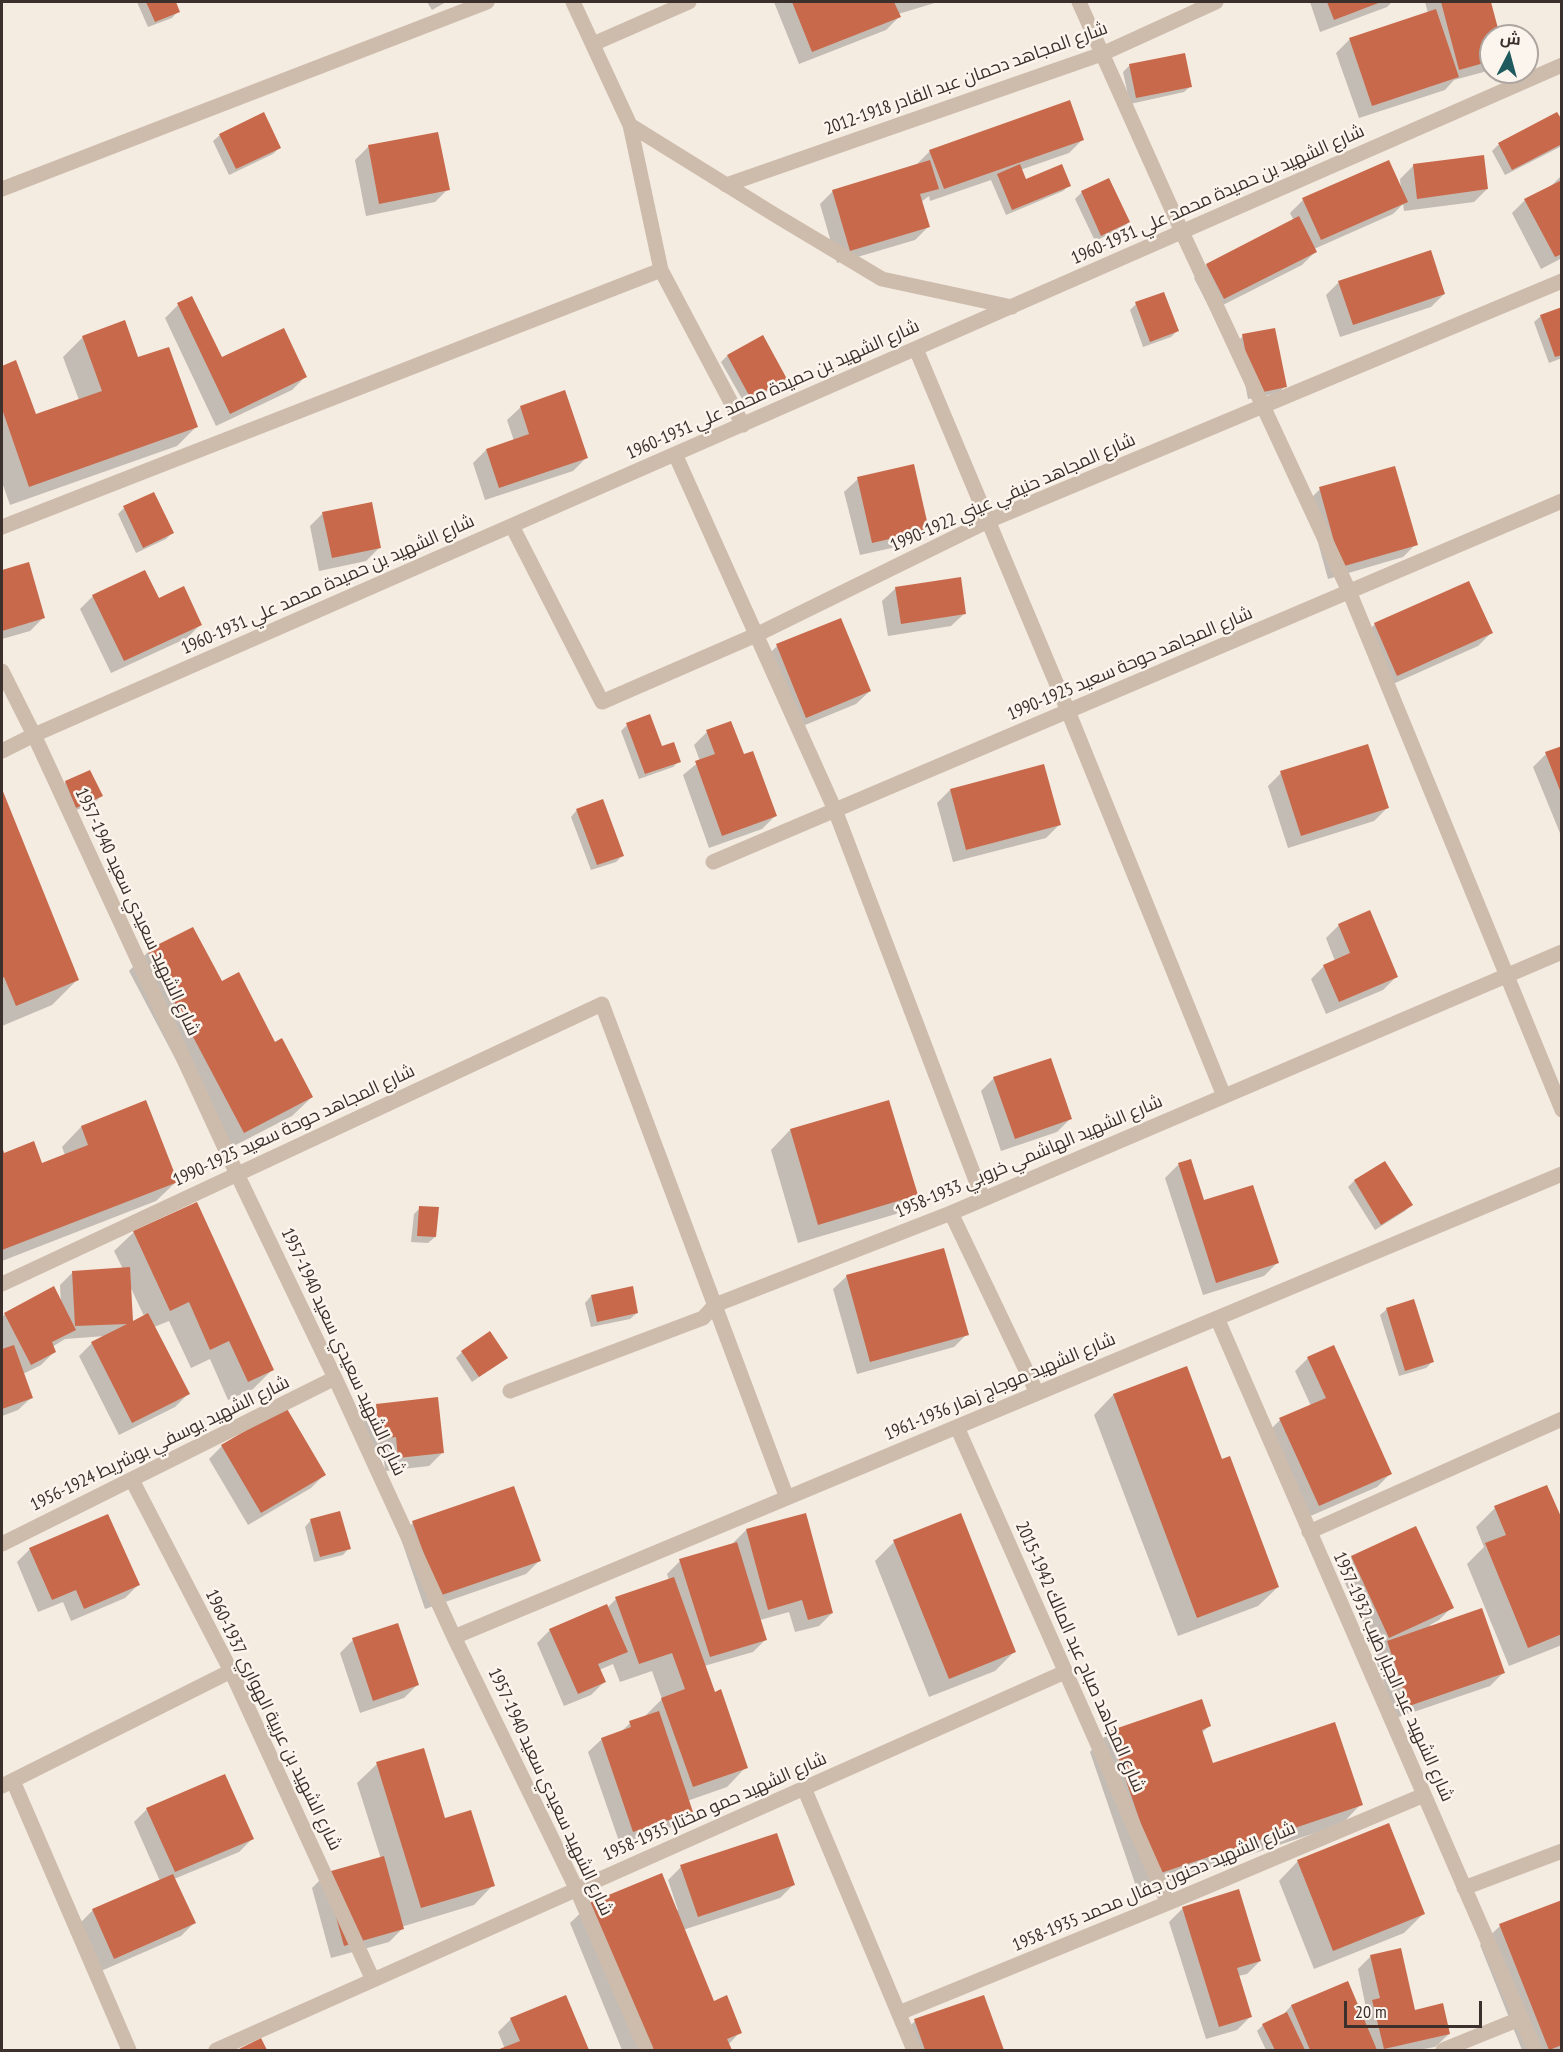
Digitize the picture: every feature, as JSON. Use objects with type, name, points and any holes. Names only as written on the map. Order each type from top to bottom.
[{"type":"street","points":[[2,189],[487,2]]},
{"type":"street","points":[[573,2],[630,125],[661,270],[743,424]]},
{"type":"street","points":[[593,44],[689,2]]},
{"type":"street","points":[[1079,2],[1182,232],[1349,591],[1562,1110]]},
{"type":"street","name":"شارع المجاهد دحمان عبد القادر 1918-2012","points":[[726,185],[1102,54],[1216,2]]},
{"type":"street","name":"شارع الشهيد بن حميدة محمد علي 1931-1960","points":[[2,751],[1562,65]]},
{"type":"street","points":[[630,125],[882,279],[1011,307]]},
{"type":"street","points":[[2,527],[661,270]]},
{"type":"street","name":"شارع المجاهد حنيفي عيني 1922-1990","points":[[512,526],[602,702],[756,635],[988,521],[1562,281]]},
{"type":"street","points":[[916,349],[1068,711],[1224,1096]]},
{"type":"street","points":[[675,454],[835,810],[983,1199]]},
{"type":"street","name":"شارع المجاهد حوحة سعيد 1925-1990","points":[[713,862],[1562,501]]},
{"type":"street","name":"شارع الشهيد سعيدي سعيد 1940-1957","points":[[2,671],[335,1378],[454,1637],[576,1890],[646,2050]]},
{"type":"street","name":"شارع الشهيد الهاشمي خروبي 1933-1958","points":[[510,1391],[703,1318],[715,1305],[951,1213],[1562,952]]},
{"type":"street","name":"شارع المجاهد حوحة سعيد 1925-1990","points":[[2,1284],[603,1004],[715,1305]]},
{"type":"street","name":"شارع الشهيد موجاج زهار 1936-1961","points":[[454,1637],[1562,1174]]},
{"type":"street","points":[[951,1213],[1037,1393]]},
{"type":"street","points":[[715,1305],[786,1498]]},
{"type":"street","name":"شارع الشهيد عبد الجبار طيب 1932-1957","points":[[1217,1318],[1535,2050]]},
{"type":"street","name":"شارع الشهيد يوسفي بوشريط 1924-1956","points":[[2,1544],[335,1378]]},
{"type":"street","points":[[1309,1532],[1562,1419]]},
{"type":"street","name":"شارع المجاهد صباح عبد المالك 1942-2015","points":[[957,1427],[1168,1903]]},
{"type":"street","name":"شارع الشهيد بن عربية الهواري 1937-1960","points":[[132,1480],[231,1671],[373,1980]]},
{"type":"street","points":[[129,2050],[7,1783],[231,1671]]},
{"type":"street","name":"شارع الشهيد حمو مختار 1935-1958","points":[[216,2050],[1065,1671]]},
{"type":"street","points":[[804,1788],[914,2050]]},
{"type":"street","name":"شارع الشهيد دحنون جفال محمد 1935-1958","points":[[899,2013],[1424,1795]]},
{"type":"street","points":[[1464,1888],[1562,1851]]},
{"type":"street","points":[[1443,2050],[1522,2018]]},
{"type":"building","points":[[146,2],[176,2],[180,12],[155,22]]},
{"type":"building","points":[[792,2],[894,2],[901,17],[812,52]]},
{"type":"building","points":[[1327,2],[1381,2],[1334,20]]},
{"type":"building","points":[[1441,2],[1491,2],[1497,24],[1479,24],[1479,64],[1459,70]]},
{"type":"building","points":[[1436,9],[1459,77],[1372,106],[1349,38]]},
{"type":"building","points":[[1185,53],[1192,87],[1136,98],[1129,64]]},
{"type":"building","points":[[1070,100],[1084,140],[944,189],[929,150]]},
{"type":"building","points":[[264,112],[281,148],[236,169],[219,134]]},
{"type":"building","points":[[1557,112],[1562,120],[1562,144],[1512,170],[1498,143]]},
{"type":"building","points":[[438,132],[450,190],[379,204],[368,145]]},
{"type":"building","points":[[1484,155],[1488,189],[1417,199],[1413,164]]},
{"type":"building","points":[[930,160],[939,189],[920,194],[930,227],[850,251],[832,190]]},
{"type":"building","points":[[1389,160],[1408,202],[1321,240],[1302,198]]},
{"type":"building","points":[[1020,164],[1026,179],[1062,164],[1071,186],[1012,210],[997,174]]},
{"type":"building","points":[[1109,178],[1130,222],[1101,236],[1081,191]]},
{"type":"building","points":[[1562,180],[1562,254],[1555,257],[1524,199]]},
{"type":"building","points":[[1299,216],[1317,252],[1224,299],[1206,264]]},
{"type":"building","points":[[1431,250],[1445,294],[1353,325],[1338,281]]},
{"type":"building","points":[[1164,292],[1179,331],[1150,342],[1135,302]]},
{"type":"building","points":[[192,296],[222,357],[284,328],[307,377],[230,414],[177,303]]},
{"type":"building","points":[[1562,307],[1562,355],[1555,357],[1540,315]]},
{"type":"building","points":[[125,320],[138,357],[169,347],[198,427],[29,487],[2,409],[2,366],[16,360],[36,414],[102,391],[82,336]]},
{"type":"building","points":[[1275,328],[1287,387],[1254,394],[1242,334]]},
{"type":"building","points":[[763,335],[787,379],[751,399],[727,355]]},
{"type":"building","points":[[565,390],[588,458],[499,488],[486,449],[529,434],[520,406]]},
{"type":"building","points":[[914,464],[929,530],[872,543],[857,477]]},
{"type":"building","points":[[1395,466],[1418,545],[1341,567],[1319,487]]},
{"type":"building","points":[[154,492],[174,533],[143,548],[123,506]]},
{"type":"building","points":[[372,502],[381,548],[332,558],[322,512]]},
{"type":"building","points":[[29,562],[45,618],[2,631],[2,570]]},
{"type":"building","points":[[145,570],[159,598],[184,586],[202,625],[124,661],[92,595]]},
{"type":"building","points":[[961,577],[966,614],[901,624],[895,587]]},
{"type":"building","points":[[1469,581],[1493,633],[1397,676],[1374,623]]},
{"type":"building","points":[[841,618],[871,691],[806,718],[776,644]]},
{"type":"building","points":[[650,714],[662,746],[674,742],[681,762],[645,774],[626,723]]},
{"type":"building","points":[[731,721],[744,754],[753,751],[777,816],[722,836],[695,761],[715,754],[706,730]]},
{"type":"building","points":[[1368,744],[1389,808],[1301,836],[1280,771]]},
{"type":"building","points":[[1562,746],[1562,793],[1561,793],[1545,752]]},
{"type":"building","points":[[1044,764],[1061,825],[966,850],[950,789]]},
{"type":"building","points":[[90,770],[103,796],[76,808],[65,781]]},
{"type":"building","points":[[2,789],[79,980],[16,1006],[4,977],[2,978]]},
{"type":"building","points":[[603,799],[624,856],[597,865],[576,809]]},
{"type":"building","points":[[1370,910],[1398,977],[1339,1002],[1323,965],[1350,953],[1338,924]]},
{"type":"building","points":[[193,927],[222,981],[239,972],[275,1042],[282,1038],[313,1097],[244,1133],[147,950]]},
{"type":"building","points":[[1051,1058],[1072,1119],[1015,1139],[993,1077]]},
{"type":"building","points":[[146,1100],[178,1182],[2,1250],[2,1146],[4,1153],[34,1141],[42,1163],[88,1145],[81,1126]]},
{"type":"building","points":[[889,1100],[918,1195],[818,1225],[790,1129]]},
{"type":"building","points":[[1191,1159],[1204,1200],[1253,1185],[1279,1263],[1216,1283],[1178,1163]]},
{"type":"building","points":[[1385,1161],[1413,1205],[1381,1225],[1354,1180]]},
{"type":"building","points":[[197,1202],[274,1370],[248,1382],[229,1341],[210,1350],[189,1302],[170,1311],[133,1231]]},
{"type":"building","points":[[419,1206],[439,1207],[436,1237],[417,1236]]},
{"type":"building","points":[[944,1248],[969,1335],[870,1362],[846,1275]]},
{"type":"building","points":[[130,1267],[133,1321],[148,1313],[190,1394],[132,1423],[91,1342],[127,1324],[75,1326],[72,1271]]},
{"type":"building","points":[[54,1286],[76,1330],[52,1342],[56,1352],[31,1365],[4,1313]]},
{"type":"building","points":[[633,1286],[638,1313],[597,1322],[591,1295]]},
{"type":"building","points":[[1414,1299],[1434,1362],[1405,1371],[1386,1308]]},
{"type":"building","points":[[490,1331],[508,1358],[479,1377],[461,1351]]},
{"type":"building","points":[[14,1345],[33,1398],[2,1409],[2,1349]]},
{"type":"building","points":[[1334,1345],[1392,1474],[1319,1506],[1279,1418],[1326,1398],[1307,1357]]},
{"type":"building","points":[[1187,1366],[1222,1459],[1230,1456],[1279,1587],[1197,1618],[1113,1394]]},
{"type":"building","points":[[438,1397],[444,1453],[398,1458],[396,1437],[380,1439],[376,1404]]},
{"type":"building","points":[[286,1407],[326,1475],[261,1513],[221,1445]]},
{"type":"building","points":[[1547,1485],[1562,1519],[1562,1634],[1528,1648],[1485,1543],[1506,1535],[1494,1506]]},
{"type":"building","points":[[514,1486],[541,1561],[439,1596],[412,1521]]},
{"type":"building","points":[[340,1511],[351,1549],[320,1557],[310,1519]]},
{"type":"building","points":[[806,1513],[833,1613],[808,1620],[802,1600],[768,1610],[746,1529]]},
{"type":"building","points":[[961,1513],[1016,1652],[949,1679],[893,1540]]},
{"type":"building","points":[[108,1514],[140,1585],[84,1609],[76,1590],[52,1600],[29,1548]]},
{"type":"building","points":[[1416,1526],[1454,1608],[1389,1638],[1351,1556]]},
{"type":"building","points":[[737,1542],[767,1640],[710,1657],[679,1559]]},
{"type":"building","points":[[674,1577],[715,1692],[721,1689],[748,1768],[693,1787],[661,1698],[685,1689],[672,1653],[639,1664],[615,1597]]},
{"type":"building","points":[[607,1604],[628,1652],[598,1664],[606,1682],[578,1694],[549,1629]]},
{"type":"building","points":[[1482,1608],[1505,1673],[1409,1706],[1387,1641]]},
{"type":"building","points":[[398,1623],[419,1685],[373,1701],[352,1638]]},
{"type":"building","points":[[1202,1699],[1211,1726],[1202,1730],[1213,1763],[1335,1722],[1363,1805],[1158,1874],[1109,1731]]},
{"type":"building","points":[[659,1711],[693,1812],[633,1832],[601,1738],[631,1727],[629,1721]]},
{"type":"building","points":[[424,1748],[445,1818],[471,1810],[495,1886],[421,1908],[376,1762]]},
{"type":"building","points":[[225,1774],[254,1839],[175,1872],[146,1808]]},
{"type":"building","points":[[1389,1823],[1425,1914],[1333,1951],[1297,1860]]},
{"type":"building","points":[[777,1833],[795,1885],[698,1917],[680,1865]]},
{"type":"building","points":[[384,1856],[404,1929],[344,1946],[324,1873]]},
{"type":"building","points":[[662,1873],[714,2001],[727,1995],[742,2033],[727,2039],[732,2050],[649,2050],[589,1903]]},
{"type":"building","points":[[173,1874],[196,1923],[114,1959],[92,1909]]},
{"type":"building","points":[[1239,1889],[1261,1961],[1237,1968],[1252,2017],[1219,2027],[1182,1907]]},
{"type":"building","points":[[1562,1900],[1562,2045],[1549,2050],[1499,1924]]},
{"type":"building","points":[[1401,1948],[1415,2010],[1443,2003],[1450,2034],[1384,2049],[1372,2000],[1380,1998],[1370,1955]]},
{"type":"building","points":[[1348,1981],[1377,2050],[1310,2050],[1291,2005]]},
{"type":"building","points":[[566,1995],[589,2050],[497,2050],[520,2041],[510,2018]]},
{"type":"building","points":[[984,1995],[1004,2050],[925,2050],[914,2019]]},
{"type":"building","points":[[1287,2012],[1305,2050],[1275,2050],[1262,2024]]},
{"type":"building","points":[[261,2038],[267,2050],[237,2050]]}]
